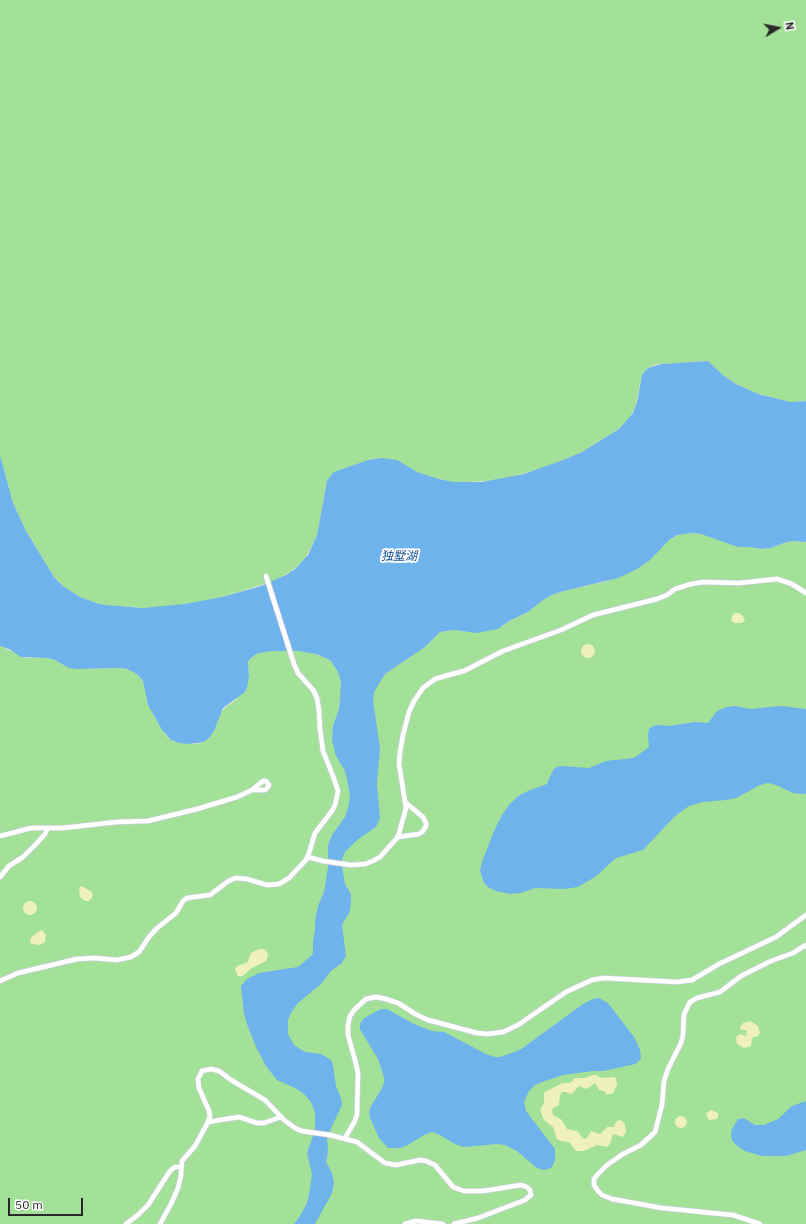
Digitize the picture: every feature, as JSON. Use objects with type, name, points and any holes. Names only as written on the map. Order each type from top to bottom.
[{"type":"lane","points":[[0,981],[18,974],[80,959],[117,960],[131,957],[139,952],[149,936],[176,913],[183,901],[187,898],[210,895],[235,878],[247,879],[267,885],[279,884],[292,876],[308,857],[315,833],[336,805],[338,791],[323,751],[317,698],[313,690],[298,673],[267,578]]},
{"type":"lane","points":[[308,857],[348,865],[362,864],[380,857],[398,837],[406,811],[399,756],[407,719],[411,707],[421,690],[436,679],[464,671],[503,651],[561,630],[593,615],[657,599],[675,589],[691,584],[704,582],[739,583],[777,579],[792,584],[806,593]]},
{"type":"lane","points":[[0,836],[31,828],[71,827],[116,822],[148,821],[219,803],[252,790]]},
{"type":"lane","points":[[398,837],[419,834],[426,826],[423,817],[405,802]]},
{"type":"lane","points":[[0,877],[9,866],[23,857],[36,844],[48,828]]},
{"type":"lane","points":[[345,1138],[355,1121],[357,1112],[358,1073],[348,1034],[348,1025],[349,1019],[354,1010],[366,999],[376,997],[386,998],[428,1020],[477,1033],[488,1034],[503,1032],[518,1025],[566,992],[592,980],[604,978],[679,982],[692,980],[719,964],[776,936],[806,915]]},
{"type":"lane","points":[[760,1224],[745,1218],[730,1215],[661,1208],[612,1199],[602,1195],[598,1191],[594,1185],[594,1179],[607,1166],[623,1154],[641,1145],[655,1132],[662,1110],[664,1081],[668,1069],[681,1043],[684,1014],[690,1002],[721,991],[741,976],[771,961],[795,953],[806,945]]},
{"type":"lane","points":[[160,1224],[176,1194],[181,1178],[183,1159],[198,1143],[210,1116],[199,1088],[198,1081],[199,1075],[202,1071],[211,1069],[219,1071],[231,1080],[265,1100],[287,1123],[298,1129],[312,1133],[345,1138],[360,1144],[378,1159],[389,1164],[400,1164],[420,1160],[429,1162],[435,1165],[453,1187],[468,1192],[521,1185],[530,1190],[531,1195],[525,1200],[478,1218],[454,1224]]},
{"type":"lane","points":[[208,1122],[239,1117],[257,1123],[264,1123],[281,1117]]},
{"type":"lane","points":[[126,1224],[148,1205],[170,1171],[177,1167],[181,1167]]},
{"type":"lane","points":[[405,1224],[416,1221],[443,1224]]},
{"type":"green space","points":[[0,0],[806,0],[806,401],[791,402],[758,394],[736,384],[724,376],[708,361],[654,365],[648,368],[642,375],[635,408],[629,419],[619,429],[582,452],[544,468],[499,480],[453,482],[428,476],[381,458],[368,460],[351,466],[326,486],[317,535],[305,559],[290,572],[274,581],[202,602],[162,607],[143,608],[107,605],[99,604],[80,597],[63,586],[54,577],[26,531],[13,503],[0,455]]},
{"type":"green space","points":[[692,533],[707,535],[738,547],[762,549],[771,548],[792,541],[806,542],[806,1224],[0,1224],[0,646],[26,658],[47,658],[56,660],[69,668],[120,668],[127,669],[137,674],[143,681],[148,705],[167,737],[175,742],[195,744],[204,742],[210,737],[221,712],[236,700],[249,673],[249,660],[258,653],[273,651],[307,651],[330,660],[338,672],[385,674],[425,647],[440,632],[454,630],[469,632],[503,626],[509,621],[528,612],[552,595],[608,581],[673,537],[681,534]]},
{"type":"sand","points":[[735,613],[739,613],[743,616],[745,621],[741,623],[734,623],[731,620],[732,616]]},
{"type":"sand","points":[[585,644],[591,644],[595,648],[595,654],[591,658],[585,658],[581,654],[581,648]]},
{"type":"sand","points":[[82,886],[92,892],[93,896],[89,901],[85,901],[80,897],[79,890]]},
{"type":"sand","points":[[27,901],[33,901],[37,905],[37,911],[33,915],[27,915],[23,911],[23,905]]},
{"type":"sand","points":[[42,930],[46,935],[45,942],[39,945],[32,944],[30,942],[31,938]]},
{"type":"sand","points":[[259,949],[264,949],[267,952],[268,955],[266,961],[252,968],[243,976],[238,976],[235,970],[236,967],[247,963],[251,953]]},
{"type":"sand","points":[[750,1021],[758,1026],[760,1033],[758,1036],[752,1038],[751,1046],[744,1048],[737,1044],[736,1037],[740,1034],[746,1036],[747,1030],[741,1030],[740,1027],[743,1023]]},
{"type":"sand","points":[[593,1075],[602,1078],[616,1078],[617,1085],[613,1093],[607,1095],[604,1091],[599,1090],[595,1083],[587,1089],[579,1086],[572,1094],[562,1092],[560,1095],[559,1105],[552,1109],[553,1115],[562,1120],[567,1129],[577,1131],[584,1139],[587,1138],[591,1131],[600,1134],[607,1127],[614,1127],[616,1122],[619,1120],[625,1124],[626,1132],[623,1137],[613,1134],[610,1144],[607,1147],[597,1145],[584,1151],[576,1151],[569,1142],[557,1139],[553,1127],[544,1120],[540,1110],[544,1103],[544,1093],[548,1090],[562,1083],[570,1083],[575,1078],[585,1078]]},
{"type":"sand","points":[[711,1110],[718,1113],[717,1119],[708,1119],[706,1113]]},
{"type":"sand","points":[[681,1116],[685,1118],[687,1122],[685,1126],[681,1128],[677,1126],[675,1122],[677,1118]]},
{"type":"water","name":"独墅湖","points":[[708,361],[724,376],[736,384],[758,394],[791,402],[806,401],[806,542],[792,541],[771,548],[762,549],[738,547],[701,534],[692,533],[677,535],[669,540],[650,560],[637,569],[618,578],[552,595],[528,612],[509,621],[498,629],[476,633],[454,630],[440,632],[425,647],[385,674],[374,692],[373,701],[380,748],[377,784],[380,818],[376,827],[357,840],[345,852],[342,859],[345,884],[351,894],[350,911],[342,925],[346,956],[342,963],[331,971],[321,984],[298,1003],[288,1020],[288,1034],[294,1045],[305,1052],[321,1054],[331,1060],[336,1086],[342,1105],[327,1137],[328,1152],[326,1162],[332,1173],[334,1183],[332,1193],[315,1224],[294,1224],[307,1203],[309,1195],[312,1174],[307,1153],[315,1129],[315,1113],[311,1102],[305,1095],[297,1089],[277,1080],[266,1066],[248,1027],[244,1014],[241,986],[247,979],[259,973],[298,967],[312,955],[313,952],[315,921],[318,906],[324,892],[328,867],[328,845],[332,835],[345,817],[350,795],[344,769],[336,756],[332,740],[333,726],[339,709],[340,700],[341,682],[338,672],[330,660],[316,654],[299,651],[273,651],[258,653],[248,662],[249,677],[245,692],[223,708],[210,737],[204,742],[189,744],[171,740],[162,730],[148,705],[143,681],[137,674],[127,669],[120,668],[69,668],[55,660],[47,658],[21,657],[9,649],[0,646],[0,455],[13,503],[26,531],[54,577],[63,586],[80,597],[99,604],[143,608],[185,604],[222,597],[261,586],[286,575],[295,569],[308,555],[317,535],[327,481],[334,472],[368,460],[381,458],[397,460],[417,472],[454,482],[482,482],[524,474],[582,452],[619,429],[633,413],[637,402],[642,375],[648,368],[661,364]]},
{"type":"water","points":[[735,706],[750,709],[781,706],[806,709],[806,794],[793,793],[768,783],[760,785],[736,798],[703,802],[689,806],[675,816],[643,850],[616,858],[595,877],[578,887],[565,889],[535,888],[521,893],[510,894],[496,891],[484,883],[480,871],[482,862],[502,815],[518,796],[547,784],[555,768],[560,766],[589,768],[606,761],[634,758],[649,747],[648,734],[649,729],[653,726],[669,726],[695,722],[708,723],[717,711]]},
{"type":"water","points":[[599,998],[608,1003],[634,1037],[640,1050],[641,1059],[635,1064],[604,1071],[563,1075],[535,1085],[529,1091],[524,1102],[526,1111],[555,1149],[555,1161],[551,1168],[544,1170],[537,1168],[517,1151],[505,1145],[497,1144],[464,1147],[432,1132],[400,1148],[388,1148],[379,1138],[370,1118],[369,1112],[384,1083],[384,1077],[378,1059],[360,1029],[360,1024],[364,1018],[381,1009],[387,1009],[414,1024],[432,1031],[444,1032],[486,1054],[500,1057],[520,1050],[583,1004]]},
{"type":"water","points":[[806,1101],[806,1150],[786,1156],[762,1156],[745,1151],[736,1145],[732,1140],[732,1129],[738,1119],[744,1118],[755,1125],[764,1125],[778,1119],[792,1106]]}]
